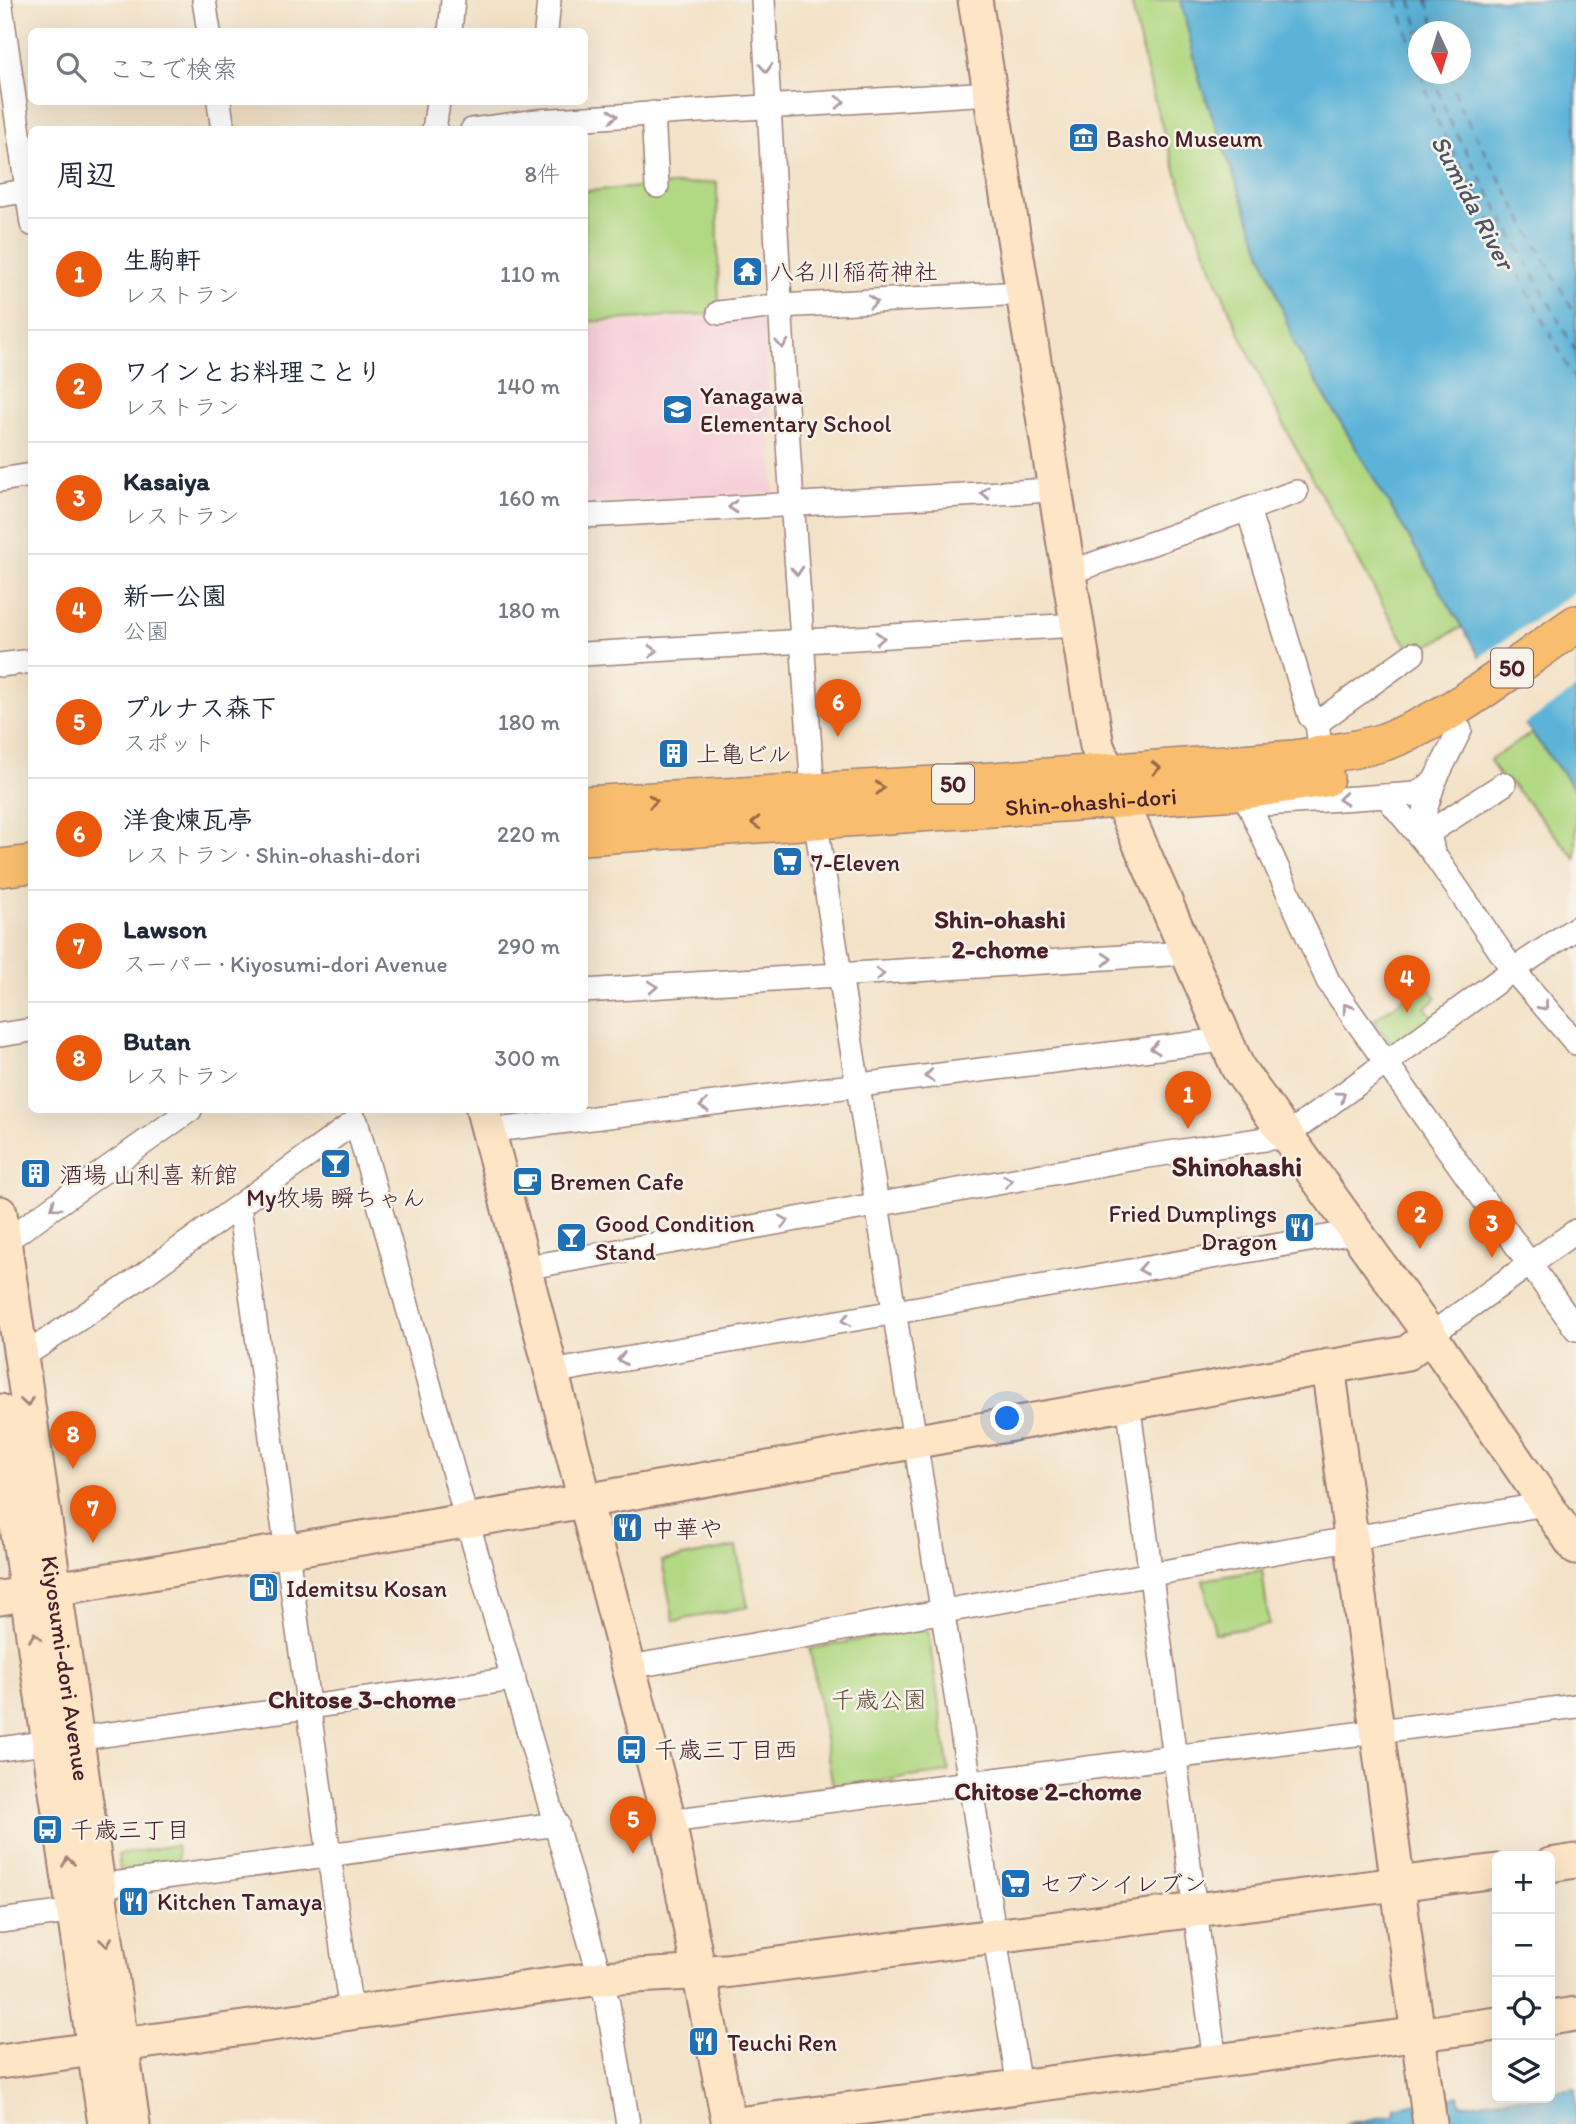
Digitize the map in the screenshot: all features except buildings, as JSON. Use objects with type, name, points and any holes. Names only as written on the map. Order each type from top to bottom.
[{"type":"main road","name":"50","points":[[1455,721],[1576,624]]},
{"type":"main road","name":"50","points":[[1455,721],[1576,652]]},
{"type":"main road","name":"Shin-ohashi-dori","points":[[588,835],[815,805],[1112,785],[1319,739],[1386,741],[1455,721]]},
{"type":"main road","name":"Shin-ohashi-dori","points":[[1112,785],[1244,798],[1379,767],[1423,751],[1455,721]]},
{"type":"main road","name":"Shin-ohashi-dori","points":[[588,805],[815,805]]},
{"type":"main road","points":[[0,868],[28,864]]},
{"type":"main road","points":[[0,892],[28,889]]},
{"type":"street","points":[[0,0],[28,184]]},
{"type":"street","points":[[204,0],[208,28]]},
{"type":"street","points":[[450,28],[453,0]]},
{"type":"street","points":[[546,28],[549,0]]},
{"type":"street","points":[[763,0],[774,307],[793,504],[815,805],[840,976],[917,1440],[1019,2087]]},
{"type":"street","points":[[975,0],[1053,490],[1097,746],[1112,785],[1223,1040],[1238,1068],[1430,1335],[1576,1548]]},
{"type":"street","points":[[492,126],[537,117],[768,107],[991,93]]},
{"type":"street","points":[[219,105],[222,126]]},
{"type":"street","points":[[435,126],[438,105]]},
{"type":"street","points":[[653,113],[657,186]]},
{"type":"street","points":[[0,195],[28,191]]},
{"type":"street","points":[[719,313],[774,307],[1023,293]]},
{"type":"street","points":[[0,480],[28,476]]},
{"type":"street","points":[[588,516],[1053,490]]},
{"type":"street","points":[[1068,573],[1296,492]]},
{"type":"street","points":[[1248,509],[1319,739],[1413,654]]},
{"type":"street","points":[[588,654],[1077,625]]},
{"type":"street","points":[[0,665],[28,662]]},
{"type":"street","points":[[1431,843],[1424,814],[1455,721]]},
{"type":"street","points":[[1434,782],[1416,794],[1244,798],[1328,981],[1576,1329]]},
{"type":"street","points":[[1431,843],[1504,784]]},
{"type":"street","points":[[1386,796],[1431,843],[1513,970],[1576,1043]]},
{"type":"street","points":[[524,1268],[1148,1156],[1286,1136],[1513,970],[1576,928]]},
{"type":"street","points":[[588,991],[1185,953]]},
{"type":"street","points":[[0,1035],[28,1031]]},
{"type":"street","points":[[588,1110],[858,1085],[1223,1040]]},
{"type":"street","points":[[2,1227],[185,1113]]},
{"type":"street","points":[[560,1113],[485,1120],[669,1821],[729,2124]]},
{"type":"street","points":[[21,1358],[356,1121],[467,1521],[601,1978],[628,2124]]},
{"type":"street","points":[[239,1206],[351,2013]]},
{"type":"street","name":"Kiyosumi-dori Avenue","points":[[2,1227],[21,1358],[27,1594]]},
{"type":"street","points":[[27,1594],[586,1501],[1407,1353],[1576,1231]]},
{"type":"street","points":[[551,1372],[1355,1232]]},
{"type":"street","points":[[1328,1366],[1428,2112]]},
{"type":"street","points":[[1128,1402],[1197,1909],[1215,2062]]},
{"type":"street","name":"Kiyosumi-dori Avenue","points":[[0,1411],[27,1594],[97,1886],[107,2047],[105,2124]]},
{"type":"street","points":[[629,1667],[1545,1504]]},
{"type":"street","points":[[0,1749],[514,1679]]},
{"type":"street","points":[[669,1821],[1576,1706]]},
{"type":"street","name":"Kiyosumi-dori Avenue","points":[[62,1740],[76,1911],[107,2047],[133,2124]]},
{"type":"street","points":[[97,1886],[557,1824]]},
{"type":"street","points":[[1555,1864],[1576,1861]]},
{"type":"street","points":[[0,2062],[601,1978],[700,1974],[1492,1872]]},
{"type":"street","points":[[0,1920],[76,1911]]},
{"type":"street","points":[[1555,2017],[1576,2014]]},
{"type":"street","points":[[737,2124],[1492,2025]]},
{"type":"shaded area","name":"Yanagawa Elementary School","points":[[763,313],[774,493],[588,504],[588,325]]},
{"type":"green space","points":[[1131,0],[1181,0],[1200,82],[1296,347],[1462,627],[1413,654],[1313,480],[1279,415],[1217,281],[1167,143]]},
{"type":"green space","points":[[717,182],[719,313],[588,322],[588,191]]},
{"type":"green space","points":[[1532,733],[1576,791],[1576,859],[1509,781],[1504,784],[1490,760]]},
{"type":"green space","points":[[1421,986],[1426,993],[1431,990],[1437,998],[1425,1007],[1434,1019],[1399,1044],[1391,1044],[1374,1020]]},
{"type":"green space","points":[[736,1547],[748,1607],[674,1621],[662,1561]]},
{"type":"green space","points":[[1262,1570],[1269,1625],[1215,1633],[1203,1580]]},
{"type":"green space","name":"千歳公園","points":[[918,1629],[928,1631],[949,1772],[833,1787],[810,1649]]},
{"type":"green space","points":[[176,1845],[179,1865],[121,1875],[118,1855]]},
{"type":"water","name":"Sumida River","points":[[1181,0],[1576,0],[1576,791],[1500,691],[1296,347],[1200,82]]},
{"type":"water","points":[[1576,2088],[1576,2124],[1344,2124],[1394,2115],[1395,2107],[1459,2096],[1461,2105],[1492,2100],[1492,2103],[1555,2103],[1555,2090]]},
{"type":"pier","points":[[1576,591],[1576,689],[1522,726],[1477,659]]},
{"type":"ferry route","points":[[1397,0],[1408,35]]},
{"type":"ferry route","points":[[1411,0],[1417,21]]},
{"type":"ferry route","points":[[1427,0],[1434,21]]},
{"type":"ferry route","points":[[1424,84],[1436,119],[1576,382]]},
{"type":"ferry route","points":[[1436,84],[1448,118],[1576,352]]},
{"type":"ferry route","points":[[1453,84],[1459,105],[1576,316]]},
{"type":"place","name":"Basho Museum","points":[[1083,138]]},
{"type":"place","name":"八名川稲荷神社","points":[[747,271]]},
{"type":"place","name":"Yanagawa Elementary School","points":[[677,409]]},
{"type":"place","name":"洋食煉瓦亭","points":[[838,737]]},
{"type":"place","name":"上亀ビル","points":[[673,753]]},
{"type":"place","name":"7-Eleven","points":[[788,862]]},
{"type":"place","name":"新一公園","points":[[1407,1013]]},
{"type":"place","name":"生駒軒","points":[[1188,1129]]},
{"type":"place","name":"My牧場 瞬ちゃん","points":[[336,1163]]},
{"type":"place","name":"酒場 山利喜 新館","points":[[36,1174]]},
{"type":"place","name":"Bremen Cafe","points":[[527,1181]]},
{"type":"place","name":"Fried Dumplings Dragon","points":[[1300,1227]]},
{"type":"place","name":"Good Condition Stand","points":[[572,1237]]},
{"type":"place","name":"ワインとお料理ことり","points":[[1420,1249]]},
{"type":"place","name":"Kasaiya","points":[[1492,1258]]},
{"type":"place","name":"Butan","points":[[73,1469]]},
{"type":"place","name":"中華や","points":[[628,1528]]},
{"type":"place","name":"Lawson","points":[[93,1543]]},
{"type":"place","name":"Idemitsu Kosan","points":[[263,1588]]},
{"type":"place","name":"千歳三丁目西","points":[[631,1749]]},
{"type":"place","name":"千歳三丁目","points":[[47,1829]]},
{"type":"place","name":"プルナス森下","points":[[633,1854]]},
{"type":"place","name":"セブンイレブン","points":[[1016,1883]]},
{"type":"place","name":"Kitchen Tamaya","points":[[134,1901]]},
{"type":"place","name":"Teuchi Ren","points":[[704,2042]]},
{"type":"district","name":"Shin-ohashi 2-chome","points":[[1000,934]]},
{"type":"district","name":"Shinohashi","points":[[1237,1166]]},
{"type":"district","name":"Chitose 3-chome","points":[[362,1699]]},
{"type":"district","name":"Chitose 2-chome","points":[[1048,1791]]}]
